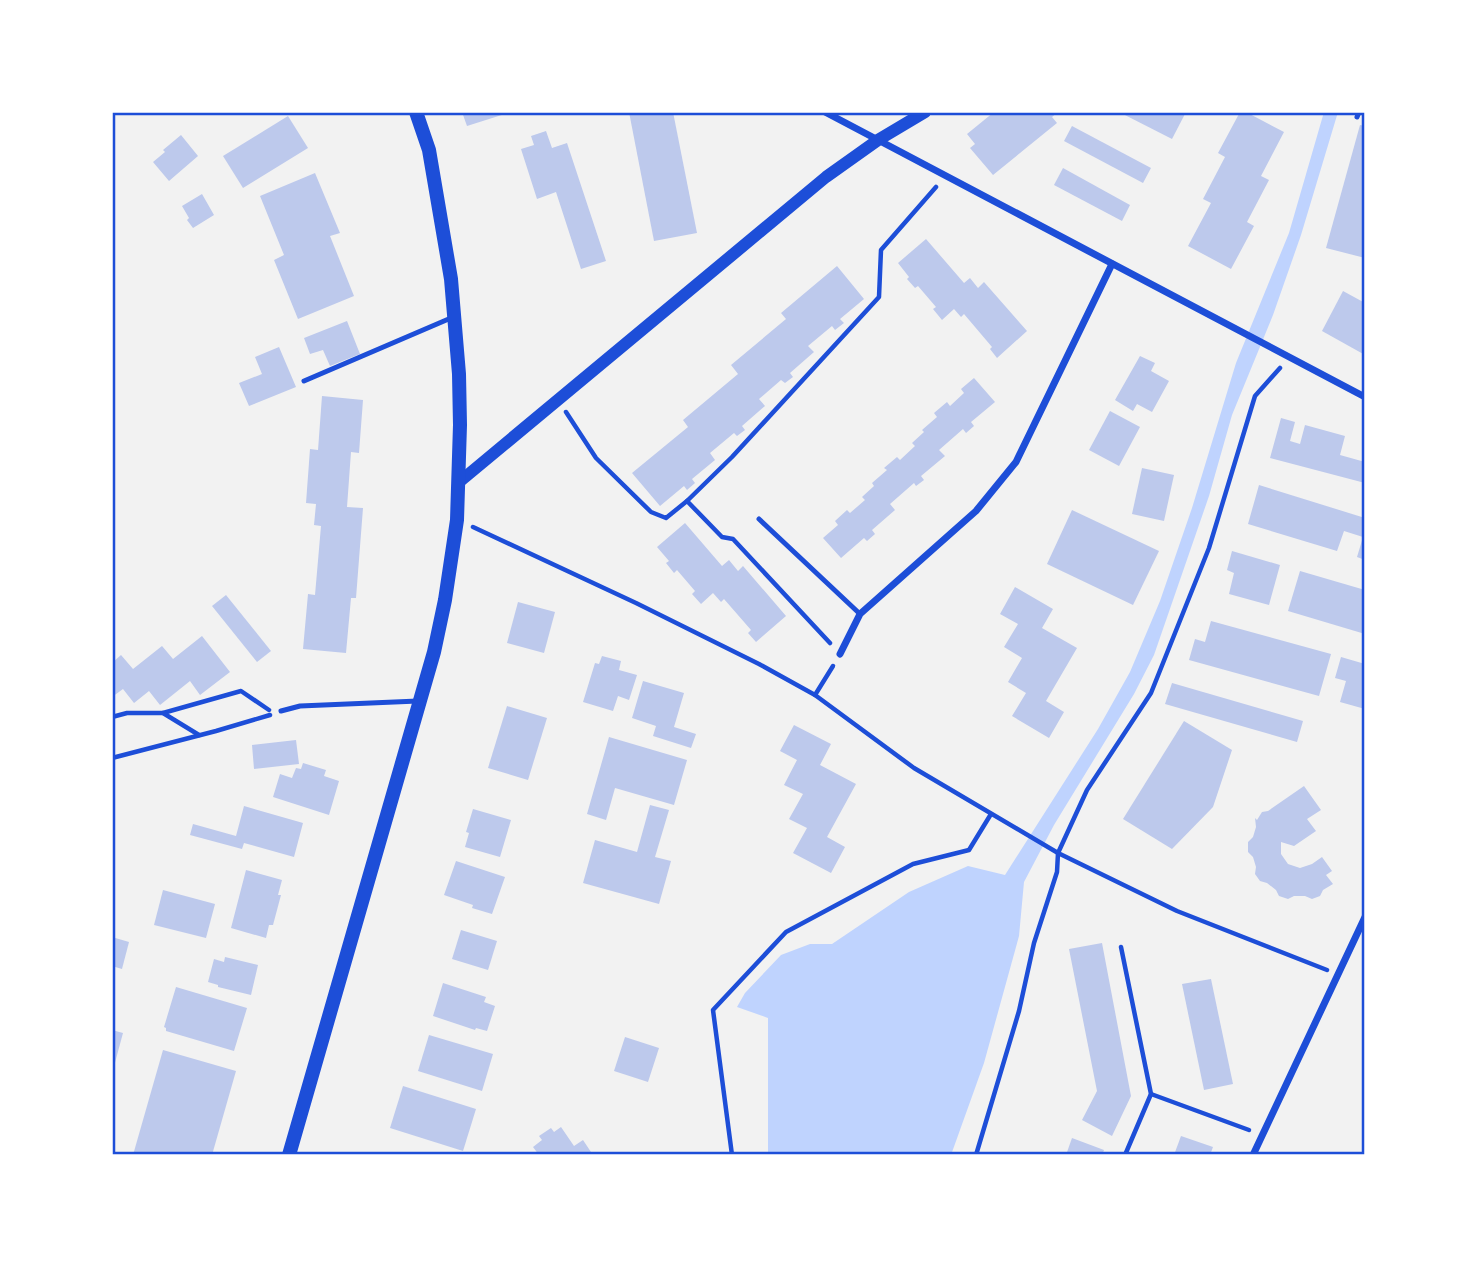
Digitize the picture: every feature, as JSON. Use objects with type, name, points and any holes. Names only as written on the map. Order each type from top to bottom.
[{"type":"main road","points":[[289,1155],[434,652],[457,520],[460,425],[452,279],[429,150],[416,112]]},
{"type":"street","points":[[825,112],[1365,397]]},
{"type":"street","points":[[458,483],[826,177],[878,140],[925,112]]},
{"type":"street","points":[[840,653],[860,614],[976,511],[1016,462],[1112,264]]},
{"type":"street","points":[[1253,1155],[1337,975],[1361,936],[1365,917]]},
{"type":"lane","points":[[303,381],[454,316]]},
{"type":"lane","points":[[759,519],[860,614]]},
{"type":"lane","points":[[281,712],[300,706],[421,701]]},
{"type":"path","points":[[557,400],[596,458],[651,512],[666,518],[732,457],[879,297],[881,250],[946,176]]},
{"type":"path","points":[[976,1155],[1020,1011],[1034,943],[1057,872],[1058,853],[1087,790],[1151,693],[1209,548],[1255,396],[1289,356]]},
{"type":"path","points":[[687,501],[722,537],[733,539],[840,653],[815,695]]},
{"type":"path","points":[[457,520],[636,603],[815,695],[914,768],[1058,853],[1177,911],[1337,975]]},
{"type":"path","points":[[112,717],[127,713],[163,713],[241,691],[274,713],[200,736],[112,758]]},
{"type":"path","points":[[163,713],[200,736]]},
{"type":"path","points":[[732,1153],[713,1010],[786,932],[913,864],[970,850],[991,814]]},
{"type":"path","points":[[1121,947],[1151,1094],[1125,1155]]},
{"type":"path","points":[[1151,1094],[1262,1135]]},
{"type":"water","points":[[1324,112],[1338,112],[1301,235],[1273,315],[1232,415],[1209,496],[1154,655],[1134,694],[1054,825],[1024,882],[1019,936],[984,1063],[951,1155],[768,1155],[768,1018],[737,1007],[745,993],[781,955],[810,944],[832,944],[909,892],[968,866],[1005,875],[1098,729],[1130,672],[1160,601],[1192,508],[1236,363],[1289,233]]},
{"type":"building","points":[[462,112],[508,112],[508,113],[467,126]]},
{"type":"building","points":[[629,112],[673,112],[697,233],[654,241]]},
{"type":"building","points":[[994,112],[1058,112],[1052,117],[1057,123],[993,175],[970,148],[975,144],[967,134]]},
{"type":"building","points":[[1119,112],[1186,112],[1172,139]]},
{"type":"building","points":[[1240,112],[1246,112],[1284,132],[1261,176],[1269,180],[1247,222],[1254,226],[1231,269],[1188,246],[1211,203],[1203,199],[1225,157],[1218,153]]},
{"type":"building","points":[[288,116],[308,148],[243,188],[223,156]]},
{"type":"building","points":[[1360,125],[1365,126],[1365,258],[1326,248]]},
{"type":"building","points":[[1072,126],[1151,168],[1143,183],[1064,141]]},
{"type":"building","points":[[546,131],[552,148],[567,143],[606,261],[581,269],[556,192],[537,199],[521,149],[534,145],[531,136]]},
{"type":"building","points":[[181,135],[198,156],[169,181],[153,162]]},
{"type":"building","points":[[1063,168],[1130,205],[1122,221],[1054,185]]},
{"type":"building","points":[[315,173],[340,233],[330,236],[354,296],[298,319],[274,260],[284,255],[260,196]]},
{"type":"building","points":[[202,194],[214,215],[193,228],[182,206]]},
{"type":"building","points":[[926,239],[964,283],[970,278],[978,288],[984,282],[1027,331],[997,358],[990,349],[992,347],[964,314],[961,317],[954,309],[942,320],[933,309],[936,307],[918,286],[915,288],[907,279],[909,277],[898,263]]},
{"type":"building","points":[[837,266],[864,299],[840,319],[844,323],[835,330],[832,326],[808,346],[814,352],[790,373],[793,377],[785,383],[781,380],[759,399],[765,406],[742,426],[745,430],[737,436],[734,433],[710,453],[715,460],[692,479],[695,483],[687,490],[684,486],[660,506],[632,473],[688,427],[683,420],[738,374],[731,365],[786,319],[781,313]]},
{"type":"building","points":[[1343,291],[1365,303],[1365,355],[1322,331]]},
{"type":"building","points":[[347,321],[360,354],[330,366],[323,350],[310,354],[304,338]]},
{"type":"building","points":[[279,347],[296,387],[249,406],[239,383],[262,374],[255,357]]},
{"type":"building","points":[[1140,356],[1155,363],[1151,371],[1169,381],[1152,412],[1137,404],[1133,411],[1115,400]]},
{"type":"building","points":[[974,378],[995,402],[971,422],[974,426],[966,433],[963,429],[939,450],[945,456],[921,476],[924,480],[916,486],[914,483],[890,504],[895,510],[872,530],[875,534],[867,541],[864,538],[841,558],[823,538],[838,525],[835,521],[847,510],[850,513],[865,500],[862,497],[874,486],[872,483],[887,470],[884,468],[897,457],[900,460],[915,446],[912,443],[937,417],[934,413],[947,402],[950,406],[964,393],[961,389]]},
{"type":"building","points":[[322,396],[363,400],[359,453],[351,452],[347,507],[363,508],[356,598],[351,598],[346,653],[303,649],[308,594],[315,595],[321,526],[314,525],[316,504],[306,503],[310,449],[318,450]]},
{"type":"building","points":[[1110,411],[1140,427],[1119,466],[1089,450]]},
{"type":"building","points":[[1281,418],[1295,422],[1290,441],[1300,444],[1305,425],[1345,436],[1340,455],[1365,462],[1365,483],[1270,458]]},
{"type":"building","points":[[1142,468],[1174,475],[1164,521],[1132,514]]},
{"type":"building","points":[[1259,485],[1365,518],[1365,560],[1357,557],[1363,537],[1344,531],[1337,551],[1248,524]]},
{"type":"building","points":[[1072,510],[1159,551],[1133,605],[1047,564]]},
{"type":"building","points":[[685,523],[722,566],[729,560],[738,571],[743,566],[786,616],[756,642],[748,633],[751,630],[724,599],[721,602],[713,593],[701,604],[692,594],[695,591],[677,570],[674,573],[666,563],[669,561],[657,547]]},
{"type":"building","points":[[1232,551],[1280,565],[1269,605],[1229,594],[1234,573],[1227,570]]},
{"type":"building","points":[[1300,571],[1365,590],[1365,634],[1288,611]]},
{"type":"building","points":[[1015,587],[1053,609],[1042,628],[1077,648],[1046,701],[1064,712],[1049,738],[1012,716],[1026,693],[1008,682],[1022,658],[1004,647],[1018,624],[1000,614]]},
{"type":"building","points":[[226,595],[271,651],[257,662],[212,606]]},
{"type":"building","points":[[518,602],[555,612],[544,653],[507,643]]},
{"type":"building","points":[[1211,621],[1331,654],[1319,696],[1189,660],[1195,639],[1205,642]]},
{"type":"building","points":[[202,636],[230,672],[200,695],[190,681],[160,705],[149,691],[134,703],[123,689],[112,697],[112,663],[121,655],[133,669],[162,646],[173,659]]},
{"type":"building","points":[[602,656],[621,661],[619,670],[637,675],[629,700],[618,696],[613,711],[583,702],[595,663],[599,664]]},
{"type":"building","points":[[1341,657],[1365,664],[1365,709],[1340,702],[1346,681],[1335,678]]},
{"type":"building","points":[[643,681],[684,693],[674,727],[696,734],[691,748],[653,736],[656,726],[632,718]]},
{"type":"building","points":[[1172,683],[1303,721],[1297,742],[1165,704]]},
{"type":"building","points":[[507,706],[547,718],[528,780],[488,768]]},
{"type":"building","points":[[1184,721],[1232,750],[1213,807],[1172,849],[1123,819]]},
{"type":"building","points":[[794,725],[831,744],[820,765],[856,784],[827,837],[845,847],[831,873],[793,853],[807,828],[789,819],[803,794],[784,785],[797,760],[780,751]]},
{"type":"building","points":[[609,737],[687,760],[674,805],[615,788],[606,820],[587,814]]},
{"type":"building","points":[[296,740],[299,764],[254,769],[252,745]]},
{"type":"building","points":[[303,763],[326,770],[324,776],[339,781],[329,815],[273,797],[280,774],[292,778],[296,768],[301,769]]},
{"type":"building","points":[[1304,786],[1321,810],[1307,819],[1316,831],[1294,846],[1281,842],[1281,854],[1288,864],[1300,868],[1322,857],[1332,871],[1326,875],[1333,884],[1323,890],[1320,896],[1312,899],[1294,896],[1288,899],[1279,896],[1276,890],[1260,881],[1255,874],[1256,867],[1248,852],[1248,842],[1256,827],[1255,818],[1257,820],[1262,812],[1268,811]]},
{"type":"building","points":[[650,805],[669,810],[655,857],[671,861],[659,904],[583,883],[595,840],[637,852]]},
{"type":"building","points":[[244,806],[303,823],[294,857],[244,843],[242,849],[190,835],[193,824],[236,836]]},
{"type":"building","points":[[473,809],[511,820],[500,857],[465,847],[469,833],[466,832]]},
{"type":"building","points":[[456,861],[505,877],[492,914],[444,895]]},
{"type":"building","points":[[246,870],[282,880],[273,925],[269,925],[266,938],[231,928]]},
{"type":"building","points":[[163,890],[215,904],[206,938],[154,925]]},
{"type":"building","points":[[461,930],[497,941],[488,970],[452,959]]},
{"type":"building","points":[[112,937],[129,942],[122,969],[112,966]]},
{"type":"building","points":[[1102,943],[1131,1096],[1112,1136],[1082,1120],[1097,1091],[1069,949]]},
{"type":"building","points":[[225,957],[258,965],[251,995],[208,982],[214,959],[224,962]]},
{"type":"building","points":[[1211,979],[1233,1084],[1204,1090],[1182,984]]},
{"type":"building","points":[[443,983],[486,997],[484,1002],[495,1006],[487,1031],[475,1030],[433,1016]]},
{"type":"building","points":[[176,987],[247,1008],[234,1051],[166,1031],[164,1027]]},
{"type":"building","points":[[112,1030],[123,1033],[113,1070],[112,1070]]},
{"type":"building","points":[[429,1035],[493,1054],[482,1091],[418,1071]]},
{"type":"building","points":[[625,1037],[659,1048],[648,1082],[614,1071]]},
{"type":"building","points":[[163,1050],[236,1071],[212,1155],[133,1155]]},
{"type":"building","points":[[403,1086],[476,1109],[463,1151],[390,1128]]},
{"type":"building","points":[[561,1127],[574,1146],[583,1140],[593,1155],[539,1155],[533,1147],[542,1140],[539,1136],[551,1128],[554,1132]]},
{"type":"building","points":[[1181,1136],[1213,1147],[1210,1155],[1174,1155]]},
{"type":"building","points":[[1072,1138],[1104,1150],[1102,1155],[1066,1155]]}]
